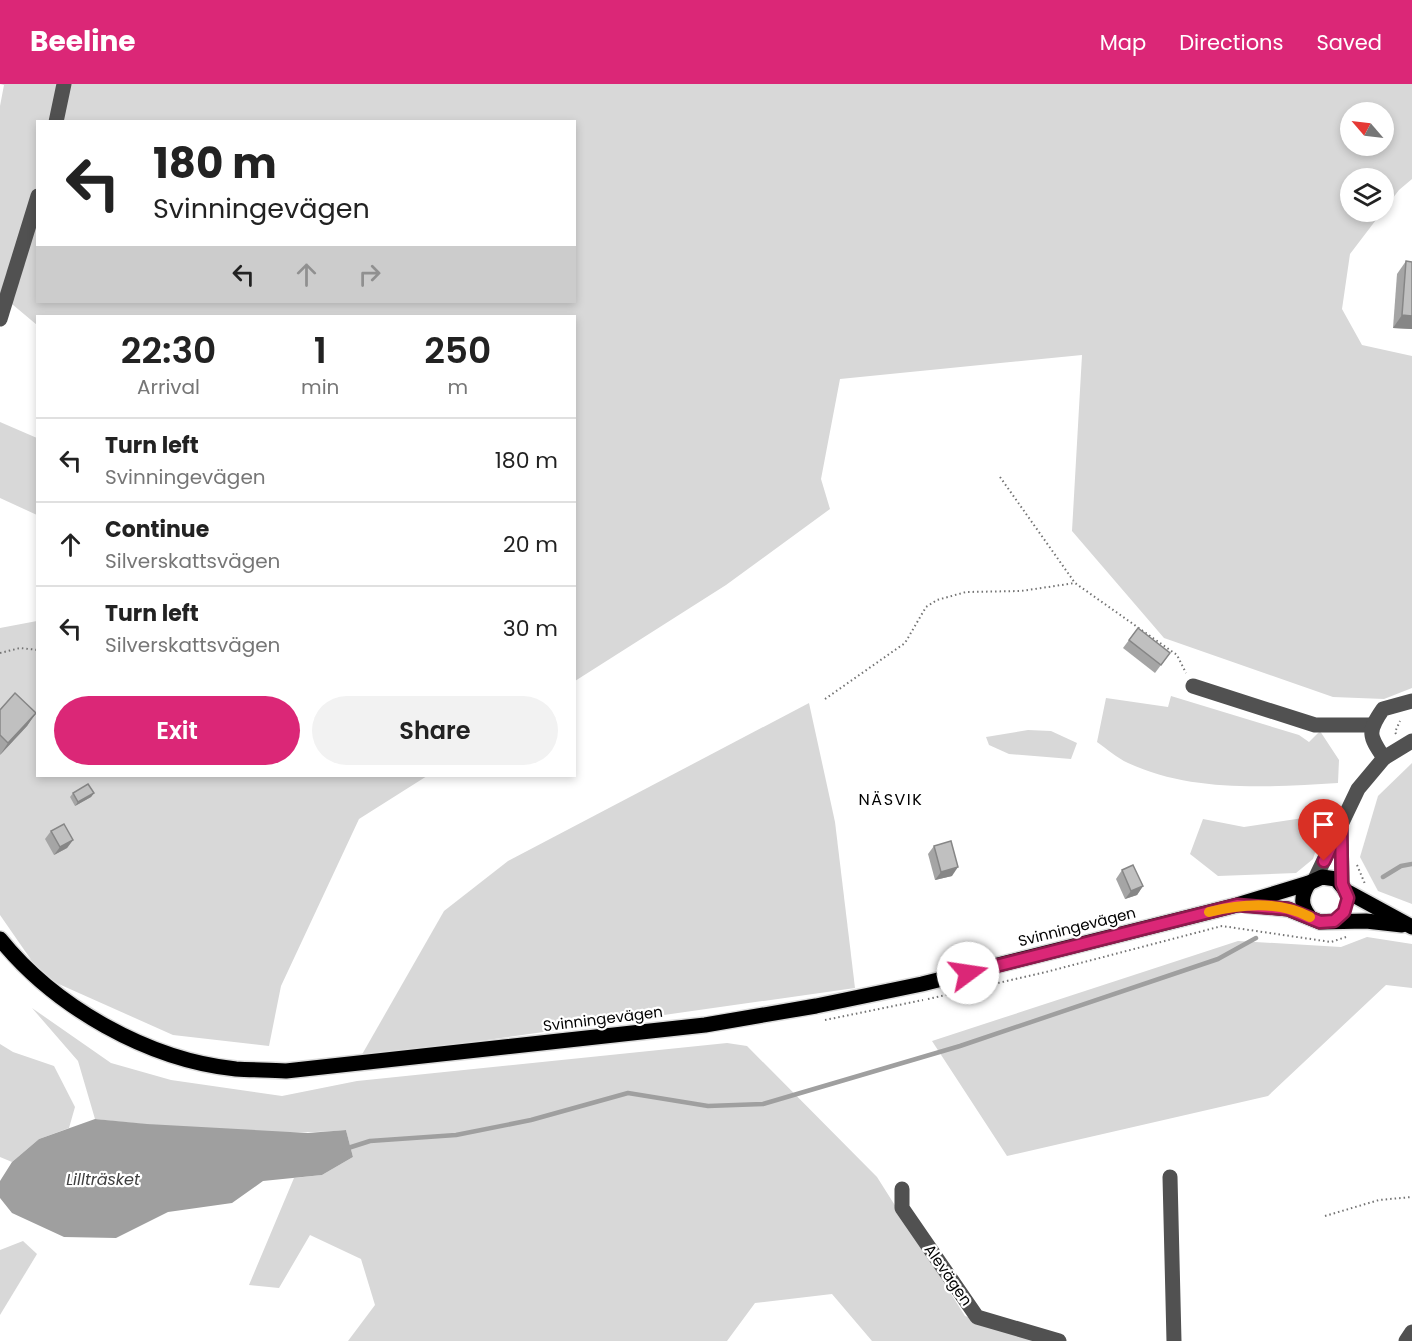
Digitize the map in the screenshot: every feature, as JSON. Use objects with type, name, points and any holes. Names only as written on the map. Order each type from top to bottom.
[{"type":"main road","name":"Svinningevägen","points":[[0,939],[37,979],[65,1002],[120,1034],[180,1056],[234,1069],[286,1071],[705,1025],[816,1006],[922,984],[1237,905],[1329,877],[1412,927],[1366,921],[1320,922],[1288,909],[1237,905]]},
{"type":"main road","points":[[1309,916],[1302,904],[1302,897],[1312,881]]},
{"type":"main road","points":[[1334,921],[1347,906],[1344,887]]},
{"type":"street","points":[[56,120],[64,84]]},
{"type":"street","points":[[0,319],[36,202]]},
{"type":"street","points":[[1193,686],[1315,725],[1371,725]]},
{"type":"street","points":[[1384,759],[1371,739],[1371,725],[1383,709],[1412,701]]},
{"type":"street","points":[[1312,881],[1358,789],[1384,759],[1412,741]]},
{"type":"street","points":[[1341,826],[1344,887]]},
{"type":"street","points":[[1170,1177],[1174,1341]]},
{"type":"street","name":"Alevägen","points":[[902,1189],[902,1208],[977,1317],[1059,1341]]},
{"type":"street","points":[[1406,1341],[1412,1332]]},
{"type":"path","points":[[1000,477],[1075,583],[1177,656],[1193,686]]},
{"type":"path","points":[[825,699],[905,643],[926,607],[937,600],[966,592],[1021,591],[1075,583]]},
{"type":"path","points":[[0,653],[20,648],[36,650]]},
{"type":"path","points":[[1356,862],[1362,880],[1370,889]]},
{"type":"path","points":[[1325,1216],[1379,1200],[1412,1197]]},
{"type":"shaded area","points":[[0,84],[1412,84],[1412,179],[1394,197],[1394,168],[1340,168],[1340,222],[1374,222],[1350,254],[1342,309],[1362,345],[1412,356],[1412,688],[1384,699],[1333,697],[1164,638],[1072,531],[1082,355],[840,379],[821,479],[830,509],[726,585],[576,680],[576,315],[36,315],[36,324],[0,294],[0,106],[4,85]]},
{"type":"shaded area","points":[[0,422],[36,438],[36,515],[0,498]]},
{"type":"shaded area","points":[[36,621],[36,777],[425,777],[359,819],[281,986],[269,1046],[173,1035],[43,977],[0,915],[0,628]]},
{"type":"shaded area","points":[[1171,696],[1299,735],[1309,742],[1320,731],[1339,760],[1338,783],[1285,786],[1205,784],[1153,773],[1128,763],[1097,742],[1106,698],[1168,707]]},
{"type":"shaded area","points":[[809,703],[835,822],[855,988],[360,1058],[444,911],[508,861]]},
{"type":"shaded area","points":[[1028,730],[1051,731],[1077,743],[1071,759],[1009,754],[989,745],[986,737]]},
{"type":"shaded area","points":[[1412,763],[1412,904],[1378,891],[1360,857],[1378,796]]},
{"type":"shaded area","points":[[1303,818],[1323,828],[1313,859],[1296,873],[1218,876],[1190,854],[1203,819],[1244,827]]},
{"type":"shaded area","points":[[1367,937],[1412,944],[1412,988],[1386,985],[1268,1096],[1007,1156],[932,1041],[1238,941],[1341,947]]},
{"type":"shaded area","points":[[32,1008],[111,1063],[171,1080],[282,1096],[357,1081],[727,1043],[747,1046],[877,1177],[965,1316],[1038,1341],[872,1341],[832,1294],[755,1303],[727,1341],[348,1341],[375,1305],[361,1259],[310,1235],[279,1288],[249,1285],[294,1178],[322,1175],[353,1157],[346,1130],[252,1132],[95,1119],[78,1061]]},
{"type":"shaded area","points":[[0,1044],[13,1052],[54,1066],[75,1107],[69,1128],[39,1139],[12,1162],[0,1157]]},
{"type":"shaded area","points":[[23,1241],[37,1254],[0,1315],[0,1250]]},
{"type":"water","name":"Lillträsket","points":[[95,1119],[308,1133],[346,1130],[353,1157],[322,1175],[263,1181],[232,1203],[168,1212],[116,1238],[64,1237],[12,1213],[0,1198],[0,1181],[12,1162],[39,1139]]},
{"type":"building","points":[[1406,261],[1412,262],[1412,316],[1402,315]]},
{"type":"building","points":[[1138,628],[1170,653],[1161,665],[1129,640]]},
{"type":"building","points":[[15,693],[36,713],[8,743],[0,735],[0,710]]},
{"type":"building","points":[[88,784],[94,793],[78,802],[73,793]]},
{"type":"building","points":[[64,824],[73,840],[60,847],[51,831]]},
{"type":"building","points":[[951,841],[958,867],[941,872],[934,846]]},
{"type":"building","points":[[1133,865],[1143,886],[1131,891],[1122,870]]},
{"type":"waterway","points":[[1383,877],[1401,866],[1412,864]]},
{"type":"waterway","points":[[345,1149],[370,1141],[456,1135],[531,1120],[628,1093],[708,1106],[763,1104],[960,1046],[1218,959],[1256,938]]},
{"type":"slow traffic","points":[[1209,912],[1237,905],[1288,909],[1310,917]]},
{"type":"district","name":"NÄSVIK","points":[[891,799]]},
{"type":"route","points":[[968,973],[1237,905],[1288,909],[1320,922],[1334,921],[1344,912],[1348,898],[1342,884],[1341,826],[1324,861]]}]
